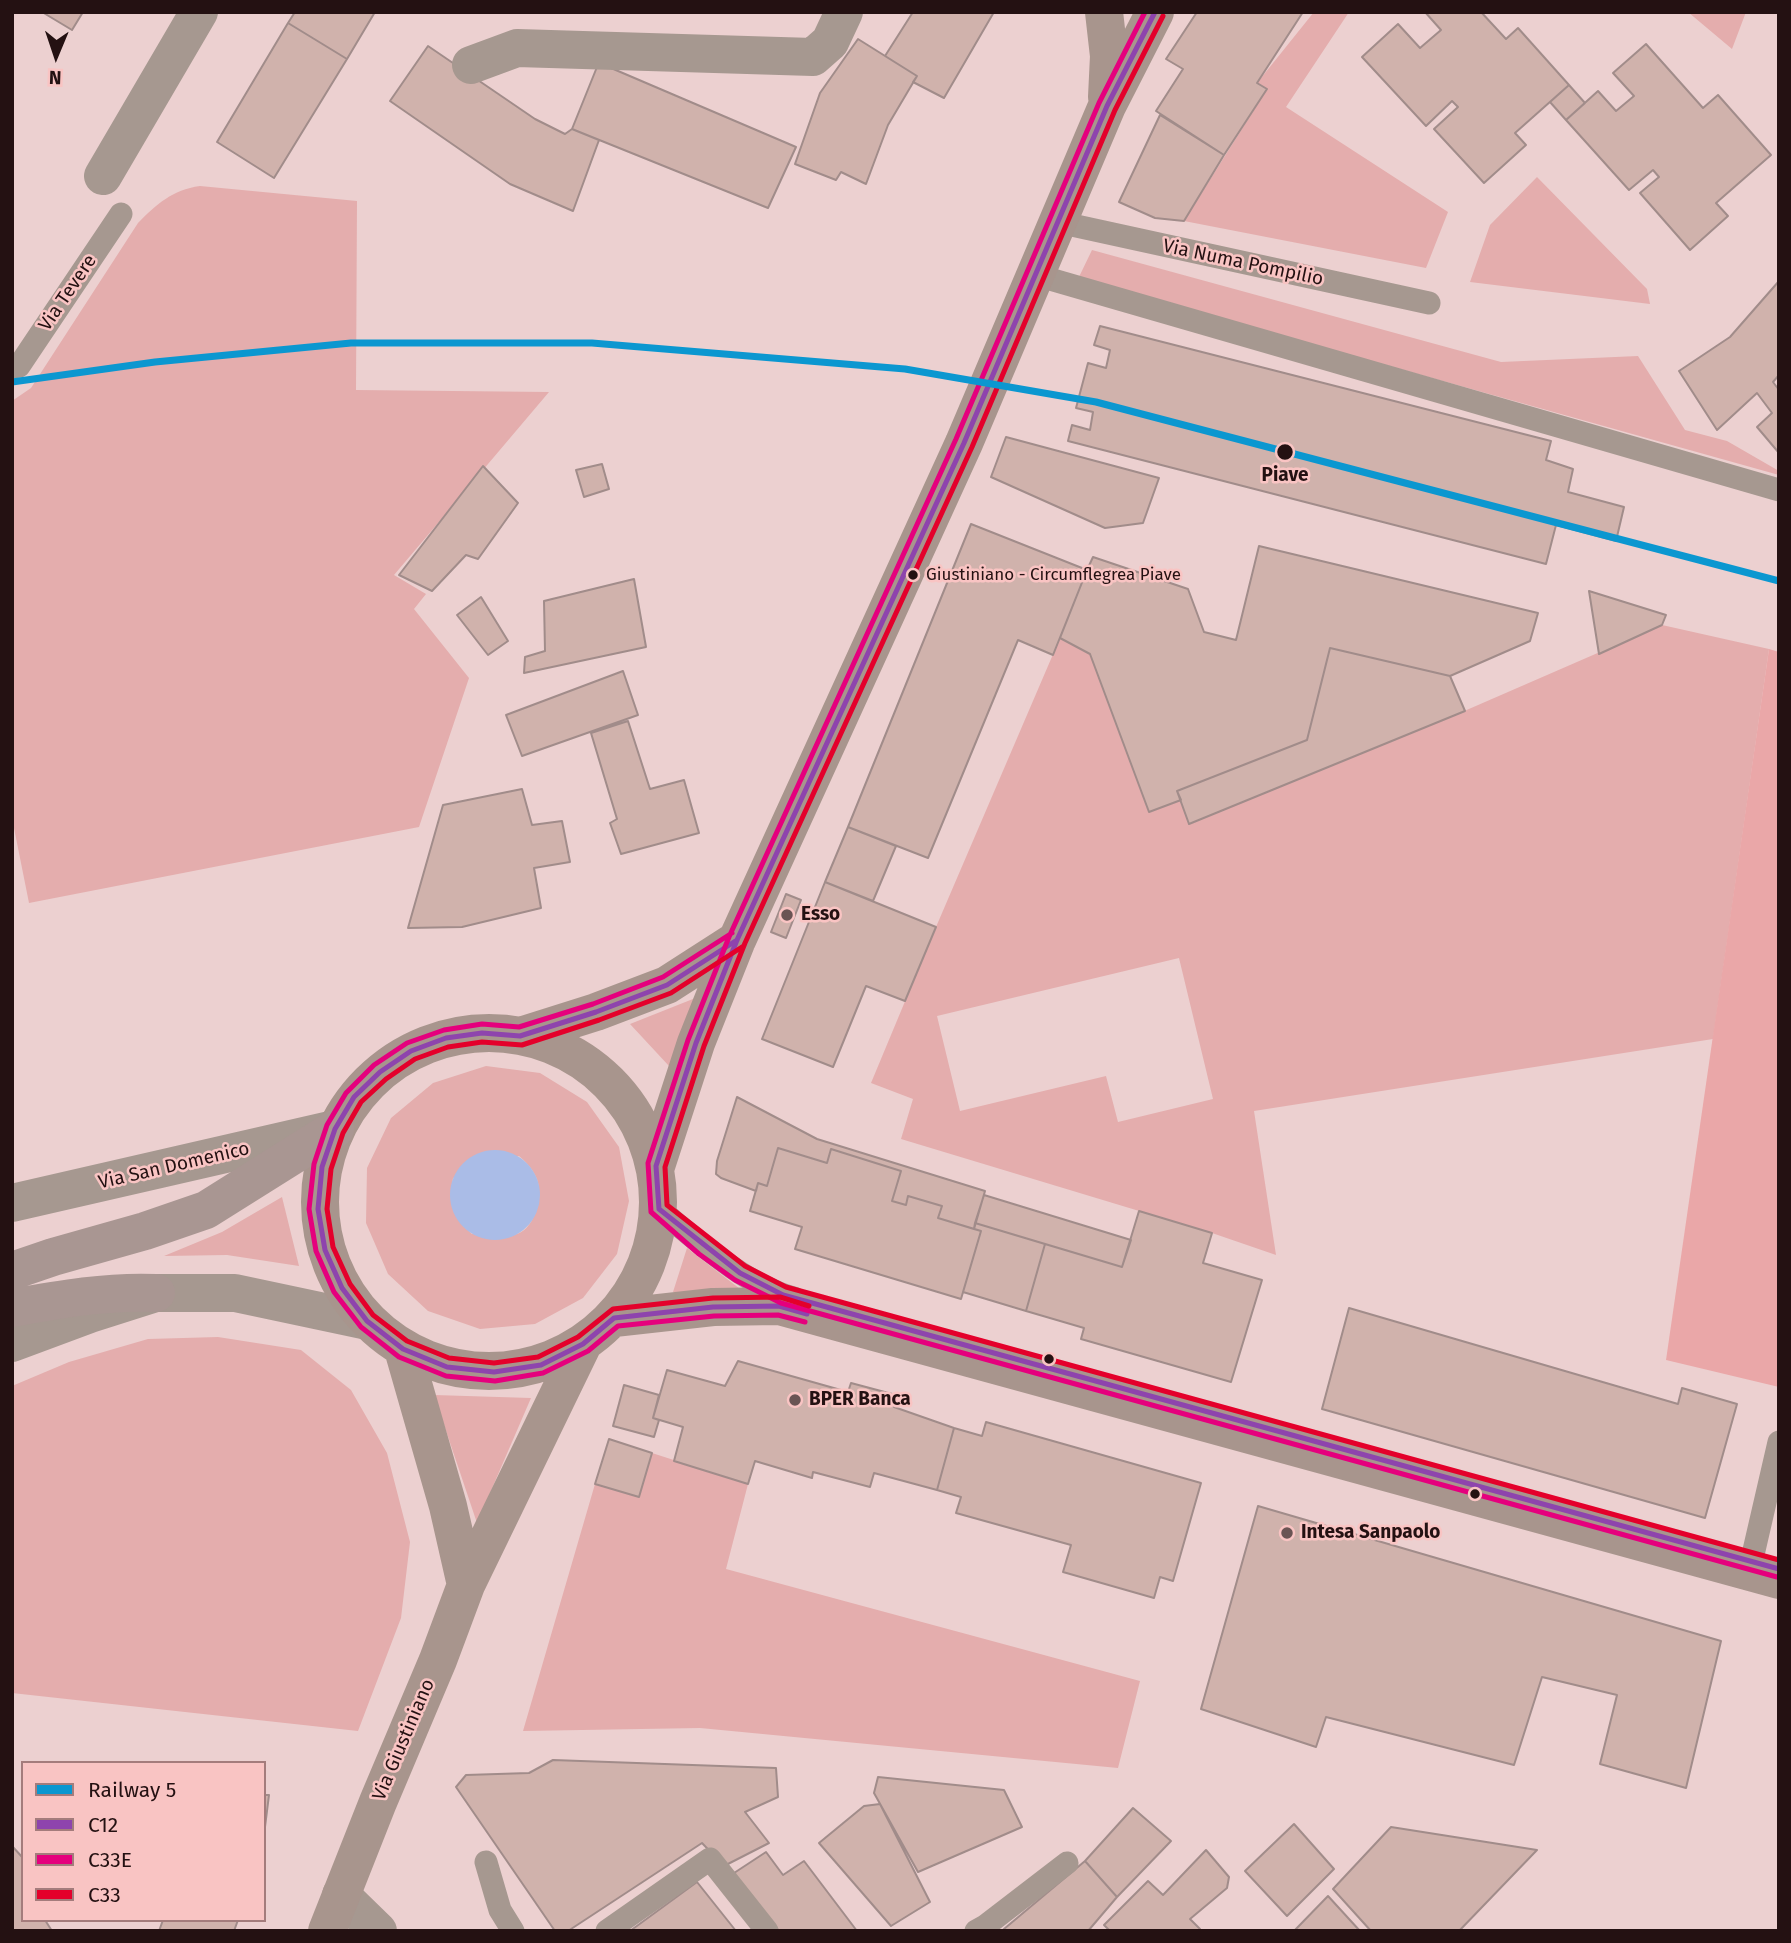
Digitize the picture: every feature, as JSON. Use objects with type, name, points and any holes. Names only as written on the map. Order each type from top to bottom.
[{"type":"highway","points":[[12,1271],[206,1210],[335,1129]]},
{"type":"highway","points":[[12,1308],[64,1298],[121,1292],[156,1293]]},
{"type":"main road","points":[[1104,12],[1110,56],[1107,106]]},
{"type":"main road","points":[[656,1166],[696,1043],[737,940],[964,443],[1107,106],[1155,12]]},
{"type":"main road","points":[[520,1036],[596,1012],[667,985],[737,940]]},
{"type":"main road","points":[[482,1033],[520,1036],[567,1051],[607,1080],[637,1120],[656,1166],[659,1209],[653,1248],[638,1286],[614,1318],[583,1344],[541,1365],[494,1372],[447,1367],[403,1349],[367,1321],[342,1288],[325,1250],[318,1209],[322,1167],[335,1129],[354,1097],[380,1072],[411,1051],[458,1036],[482,1033]]},
{"type":"main road","points":[[614,1318],[713,1307],[779,1306],[1765,1571]]},
{"type":"main road","name":"Via Giustiniano","points":[[327,1931],[466,1585],[583,1344]]},
{"type":"main road","points":[[403,1349],[448,1506],[466,1585]]},
{"type":"street","points":[[103,176],[199,12]]},
{"type":"street","points":[[471,65],[517,48],[813,57],[830,42],[844,12]]},
{"type":"street","name":"Via San Domenico","points":[[12,1203],[335,1129]]},
{"type":"street","points":[[12,1343],[156,1293],[235,1293],[367,1321]]},
{"type":"street","points":[[341,1895],[377,1931]]},
{"type":"lane","name":"Via Tevere","points":[[12,367],[19,366],[121,214]]},
{"type":"lane","name":"Via Numa Pompilio","points":[[1058,222],[1429,303]]},
{"type":"lane","points":[[1032,284],[1779,490]]},
{"type":"lane","points":[[659,1209],[740,1273],[783,1295],[1765,1571],[1779,1442]]},
{"type":"lane","points":[[607,1931],[710,1859],[767,1931]]},
{"type":"lane","points":[[486,1862],[500,1910],[513,1931]]},
{"type":"lane","points":[[976,1931],[1067,1863]]},
{"type":"shaded area","points":[[1314,12],[1349,12],[1286,107],[1448,212],[1426,268],[1184,221],[1267,89],[1257,83]]},
{"type":"shaded area","points":[[1688,12],[1746,12],[1732,49]]},
{"type":"shaded area","points":[[1537,177],[1647,289],[1650,304],[1470,282],[1490,225]]},
{"type":"shaded area","points":[[200,186],[357,201],[356,390],[549,392],[394,575],[426,594],[414,609],[469,678],[419,827],[29,903],[12,818],[12,401],[31,388],[138,223],[166,199],[181,191]]},
{"type":"shaded area","points":[[1092,250],[1501,362],[1638,356],[1685,430],[1727,441],[1779,471],[1779,475],[1078,279]]},
{"type":"shaded area","points":[[1662,625],[1769,649],[1713,1039],[1254,1111],[1276,1255],[1212,1233],[901,1139],[913,1099],[871,1083],[1060,638],[1090,654],[1149,812],[1181,800],[1190,824],[1462,712]],"holes":[[[1179,958],[1213,1099],[1118,1122],[1106,1076],[960,1111],[937,1016]]]},
{"type":"shaded area","points":[[1769,649],[1779,652],[1779,1387],[1666,1360]]},
{"type":"shaded area","points":[[703,995],[669,1066],[630,1024]]},
{"type":"shaded area","points":[[486,1066],[540,1073],[587,1102],[619,1147],[629,1201],[617,1254],[583,1298],[535,1324],[480,1329],[428,1311],[388,1274],[366,1223],[367,1168],[391,1118],[433,1083]],"holes":[[[519,1156],[529,1165],[538,1184],[539,1200],[529,1225],[517,1234],[472,1234],[460,1222],[454,1209],[453,1178]]]},
{"type":"shaded area","points":[[282,1197],[299,1266],[227,1255],[164,1256],[222,1232]]},
{"type":"shaded area","points":[[687,1248],[744,1292],[673,1292]]},
{"type":"shaded area","points":[[218,1337],[301,1350],[351,1390],[387,1453],[410,1542],[401,1618],[358,1731],[12,1693],[12,1386],[69,1362],[148,1339]]},
{"type":"shaded area","points":[[434,1395],[531,1398],[477,1523]]},
{"type":"shaded area","points":[[652,1453],[748,1484],[726,1569],[1140,1681],[1118,1768],[700,1728],[523,1731],[595,1484],[639,1496]]},
{"type":"water","points":[[495,1150],[512,1154],[527,1163],[536,1178],[540,1195],[536,1212],[527,1227],[512,1236],[495,1240],[478,1236],[463,1227],[454,1212],[450,1195],[454,1178],[463,1163],[478,1154]]},
{"type":"building","points":[[42,12],[83,12],[72,30]]},
{"type":"building","points":[[295,12],[375,12],[347,59],[288,23]]},
{"type":"building","points":[[913,12],[994,12],[944,98],[913,82],[917,76],[885,56]]},
{"type":"building","points":[[1197,12],[1303,12],[1257,83],[1267,89],[1224,155],[1156,111],[1183,69],[1166,59]]},
{"type":"building","points":[[1425,12],[1481,12],[1506,39],[1518,28],[1569,85],[1515,133],[1526,145],[1484,183],[1434,129],[1458,107],[1452,101],[1426,126],[1362,57],[1398,24],[1420,48],[1441,30]]},
{"type":"building","points":[[288,23],[347,59],[274,178],[217,142]]},
{"type":"building","points":[[858,39],[917,76],[888,125],[866,184],[841,172],[836,180],[795,164],[820,93]]},
{"type":"building","points":[[1646,44],[1703,108],[1718,95],[1771,155],[1716,203],[1728,216],[1690,250],[1640,193],[1659,177],[1653,170],[1629,190],[1566,120],[1598,91],[1616,111],[1634,96],[1613,73]]},
{"type":"building","points":[[428,46],[535,119],[565,134],[572,129],[599,140],[573,211],[510,184],[390,101]]},
{"type":"building","points":[[604,65],[796,147],[768,208],[572,129],[597,67]]},
{"type":"building","points":[[1569,85],[1585,103],[1566,120],[1550,102]]},
{"type":"building","points":[[1160,115],[1224,155],[1184,221],[1155,218],[1119,202]]},
{"type":"building","points":[[1779,281],[1779,375],[1773,382],[1779,390],[1779,453],[1757,427],[1772,413],[1757,393],[1717,430],[1679,371],[1730,337]]},
{"type":"building","points":[[1100,326],[1551,441],[1546,460],[1573,469],[1568,492],[1624,507],[1616,541],[1556,525],[1546,564],[1068,441],[1072,425],[1090,430],[1093,412],[1076,408],[1088,363],[1106,368],[1110,350],[1094,345]]},
{"type":"building","points":[[1006,437],[1159,478],[1143,523],[1105,528],[991,477]]},
{"type":"building","points":[[602,464],[609,489],[584,497],[576,470]]},
{"type":"building","points":[[483,466],[518,503],[478,559],[466,555],[432,591],[399,575]]},
{"type":"building","points":[[971,524],[1087,570],[1053,655],[1018,640],[928,858],[848,827]]},
{"type":"building","points":[[1259,546],[1538,613],[1530,641],[1450,676],[1330,648],[1307,740],[1177,791],[1181,800],[1149,812],[1090,654],[1060,638],[1087,570],[1093,557],[1188,589],[1204,632],[1236,640]]},
{"type":"building","points":[[634,579],[646,647],[524,673],[525,657],[545,651],[544,601]]},
{"type":"building","points":[[1589,591],[1666,615],[1662,625],[1599,654]]},
{"type":"building","points":[[481,597],[508,641],[488,655],[457,615]]},
{"type":"building","points":[[1330,648],[1450,676],[1465,711],[1189,824],[1177,791],[1307,740]]},
{"type":"building","points":[[623,671],[638,715],[522,756],[506,715]]},
{"type":"building","points":[[628,721],[650,789],[684,780],[699,833],[621,854],[610,823],[617,819],[591,733]]},
{"type":"building","points":[[522,789],[532,825],[562,821],[570,862],[534,868],[541,908],[462,927],[408,928],[443,805]]},
{"type":"building","points":[[848,827],[896,846],[873,901],[825,882]]},
{"type":"building","points":[[825,882],[936,927],[905,1001],[866,986],[833,1067],[762,1039]]},
{"type":"building","points":[[786,894],[801,900],[786,938],[771,932]]},
{"type":"building","points":[[737,1097],[817,1139],[985,1191],[974,1229],[938,1218],[942,1206],[908,1196],[906,1205],[892,1201],[901,1171],[831,1149],[827,1163],[778,1148],[767,1186],[758,1183],[756,1191],[721,1178],[716,1174],[717,1161]]},
{"type":"building","points":[[778,1148],[827,1163],[831,1149],[901,1171],[892,1201],[906,1205],[908,1196],[942,1206],[938,1218],[981,1231],[961,1299],[795,1249],[802,1227],[750,1211],[758,1183],[767,1186]]},
{"type":"building","points":[[984,1195],[1131,1240],[1122,1267],[975,1223]]},
{"type":"building","points":[[1139,1211],[1212,1233],[1203,1263],[1262,1280],[1231,1382],[1081,1339],[1084,1328],[1026,1311],[1045,1244],[1122,1267]]},
{"type":"building","points":[[975,1223],[1045,1244],[1026,1311],[963,1292],[981,1231],[974,1229]]},
{"type":"building","points":[[1349,1308],[1678,1404],[1682,1388],[1737,1404],[1705,1518],[1322,1409]]},
{"type":"building","points":[[738,1361],[848,1392],[851,1383],[896,1395],[894,1407],[954,1428],[937,1490],[874,1473],[870,1487],[813,1472],[812,1478],[755,1461],[748,1484],[674,1461],[683,1427],[653,1418],[667,1370],[725,1386]]},
{"type":"building","points":[[624,1385],[659,1395],[653,1418],[659,1420],[654,1437],[613,1426]]},
{"type":"building","points":[[986,1422],[1201,1483],[1173,1581],[1160,1577],[1154,1598],[1063,1572],[1071,1545],[956,1513],[961,1497],[937,1490],[954,1428],[982,1436]]},
{"type":"building","points":[[609,1439],[652,1453],[639,1497],[595,1484]]},
{"type":"building","points":[[1258,1506],[1721,1641],[1686,1788],[1600,1764],[1617,1695],[1542,1677],[1514,1765],[1326,1717],[1316,1747],[1201,1709]]},
{"type":"building","points":[[553,1760],[776,1768],[778,1797],[745,1812],[769,1843],[724,1866],[702,1843],[568,1931],[555,1931],[456,1787],[466,1775],[529,1773]]},
{"type":"building","points":[[878,1777],[1004,1790],[1022,1827],[918,1872],[874,1793]]},
{"type":"building","points":[[266,1795],[269,1795],[266,1819]]},
{"type":"building","points":[[880,1804],[930,1902],[891,1926],[819,1843],[864,1806]]},
{"type":"building","points":[[1133,1808],[1171,1841],[1117,1897],[1085,1861]]},
{"type":"building","points":[[1294,1824],[1334,1869],[1287,1916],[1245,1871]]},
{"type":"building","points":[[1391,1827],[1537,1850],[1459,1931],[1371,1931],[1333,1889]]},
{"type":"building","points":[[12,1846],[21,1856],[21,1922],[46,1922],[52,1931],[12,1931]]},
{"type":"building","points":[[1206,1850],[1229,1877],[1227,1888],[1190,1919],[1199,1931],[1110,1931],[1104,1925],[1148,1881],[1163,1895]]},
{"type":"building","points":[[766,1852],[783,1875],[804,1861],[857,1931],[779,1931],[731,1875]]},
{"type":"building","points":[[1085,1861],[1117,1897],[1088,1931],[1004,1931],[1004,1929]]},
{"type":"building","points":[[697,1882],[736,1931],[630,1931]]},
{"type":"building","points":[[1328,1896],[1360,1931],[1294,1931]]},
{"type":"building","points":[[162,1922],[237,1922],[234,1931],[159,1931]]},
{"type":"rail line","name":"5","points":[[12,382],[155,362],[351,343],[592,343],[905,369],[1096,402],[1779,581]]},
{"type":"transit line","name":"C33E","points":[[1145,12],[1099,103],[956,439],[729,937],[688,1040],[648,1163],[651,1212],[699,1254],[735,1280],[781,1303],[1777,1577]]},
{"type":"transit line","name":"C12","points":[[1155,12],[1107,106],[964,443],[737,940],[696,1043],[656,1166],[659,1209],[740,1273],[783,1295],[1779,1569]]},
{"type":"transit line","name":"C33","points":[[1163,16],[1115,110],[972,447],[745,943],[704,1046],[665,1167],[667,1205],[745,1266],[786,1287],[1779,1560]]},
{"type":"transit line","name":"C33E","points":[[732,933],[663,977],[593,1004],[519,1027],[482,1024],[444,1030],[407,1043],[374,1065],[346,1093],[327,1125],[314,1164],[309,1209],[316,1251],[334,1292],[361,1327],[399,1357],[446,1376],[495,1381],[543,1373],[588,1351],[618,1326],[714,1316],[778,1315],[805,1322]]},
{"type":"transit line","name":"C12","points":[[737,940],[667,985],[596,1012],[520,1036],[482,1033],[446,1038],[411,1051],[380,1072],[354,1097],[335,1129],[322,1167],[318,1209],[325,1250],[342,1288],[367,1321],[403,1349],[447,1367],[494,1372],[541,1365],[583,1344],[614,1318],[713,1307],[779,1306],[807,1314]]},
{"type":"transit line","name":"C33","points":[[742,947],[671,993],[599,1020],[522,1045],[482,1042],[448,1047],[415,1059],[386,1079],[361,1102],[343,1133],[331,1169],[327,1209],[333,1247],[350,1284],[373,1315],[407,1341],[449,1358],[494,1363],[538,1357],[578,1337],[613,1309],[713,1298],[780,1297],[809,1306]]},
{"type":"place","name":"Piave","points":[[1285,452]]},
{"type":"place","name":"Giustiniano - Circumflegrea Piave","points":[[913,575]]},
{"type":"place","name":"Esso","points":[[787,915]]},
{"type":"place","name":"BPER Banca","points":[[795,1400]]},
{"type":"place","name":"Intesa Sanpaolo","points":[[1287,1533]]}]
